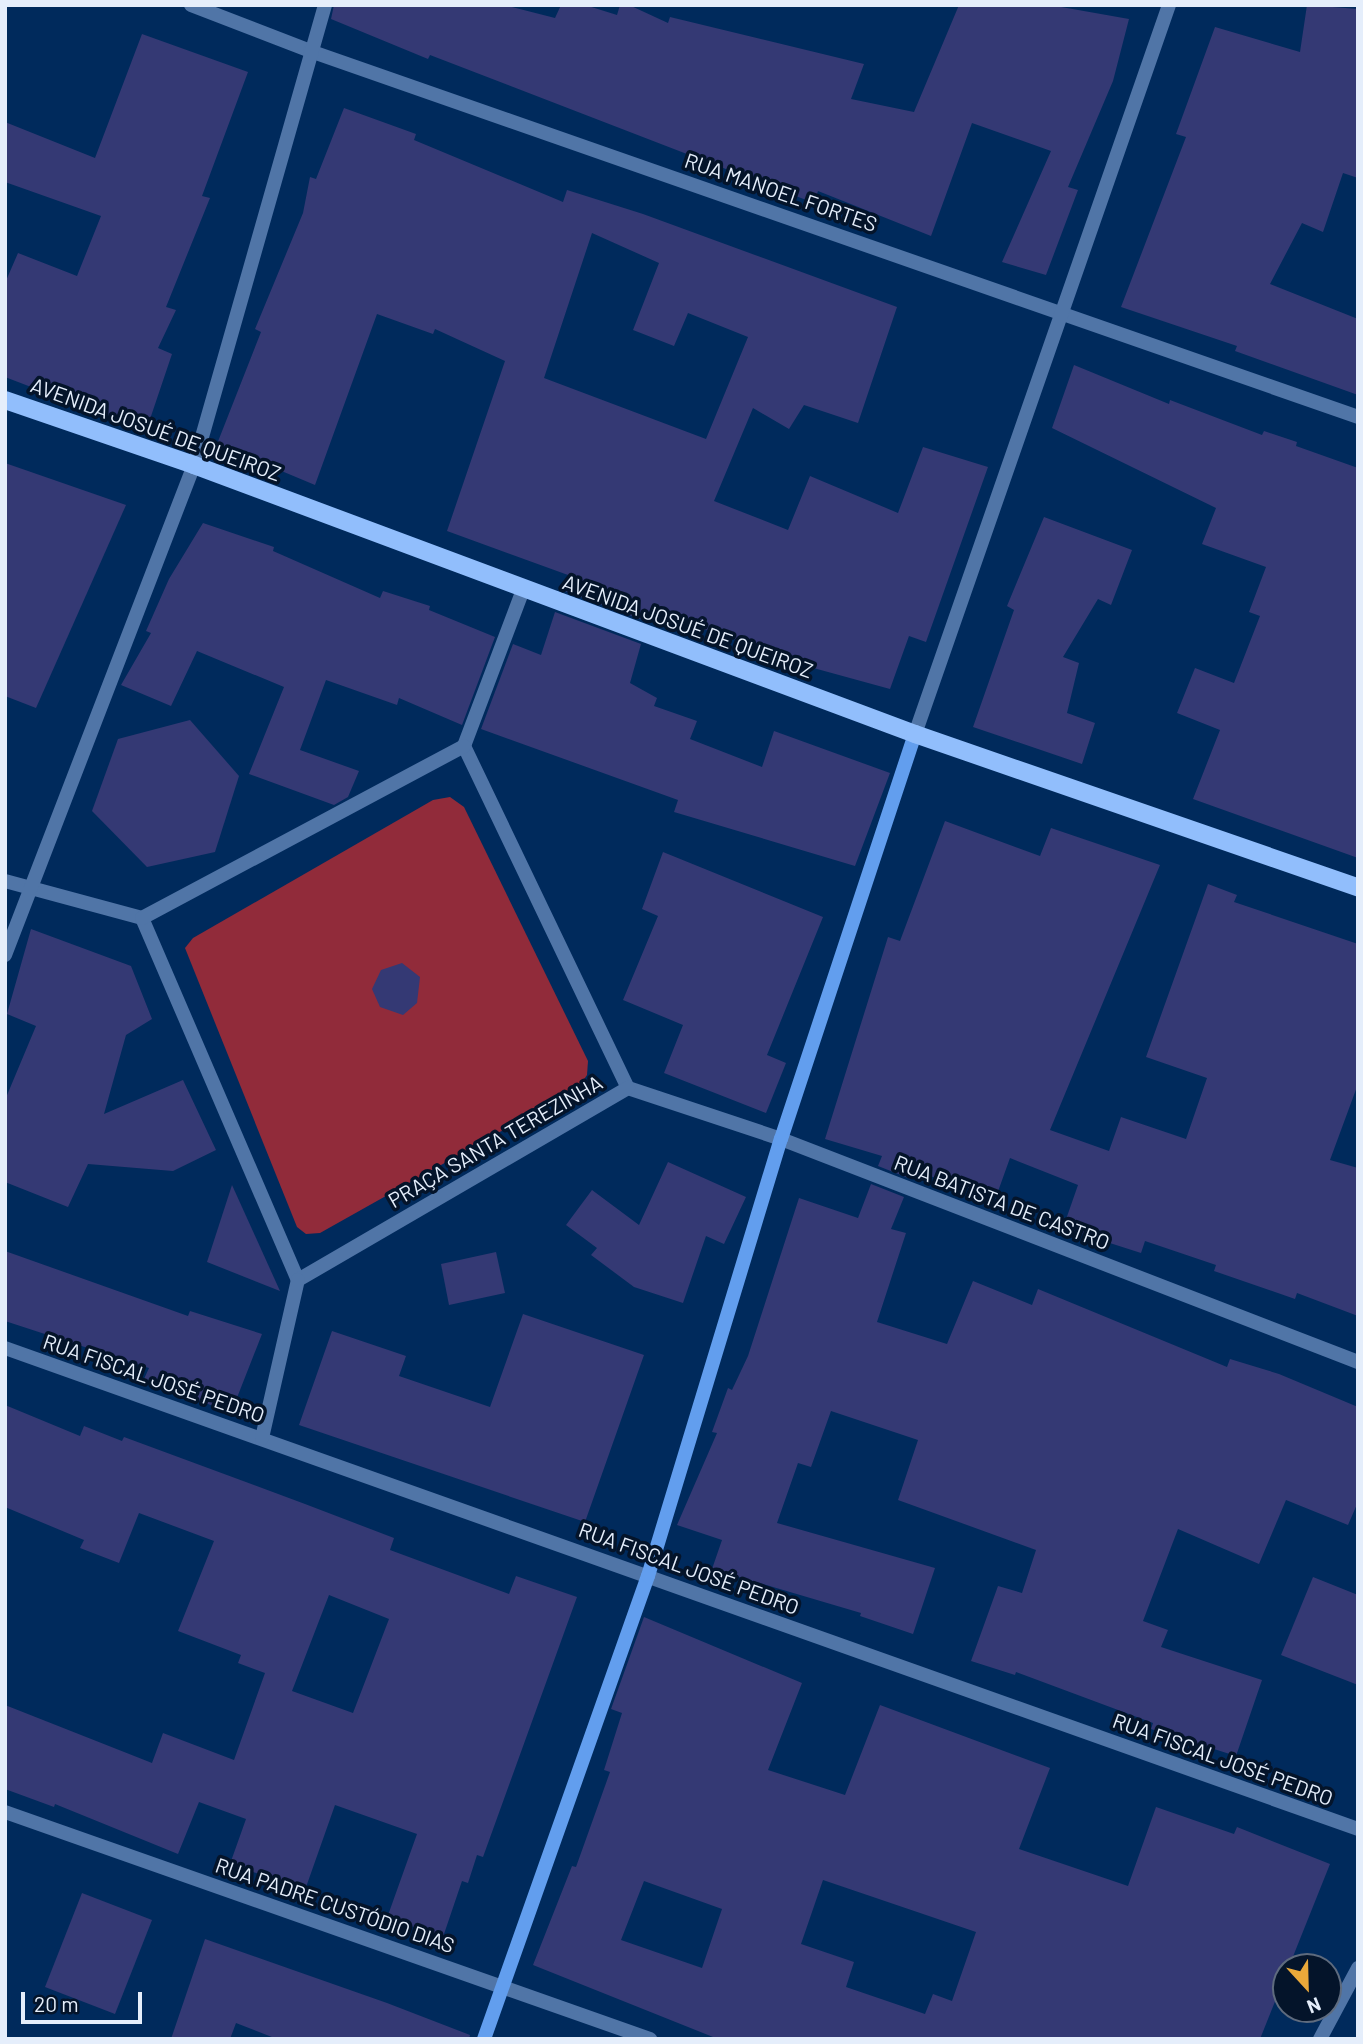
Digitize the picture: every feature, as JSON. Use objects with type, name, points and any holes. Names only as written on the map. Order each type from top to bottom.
[{"type":"main road","name":"AVENIDA JOSUÉ DE QUEIROZ","points":[[5,400],[194,465],[523,590],[915,734],[1358,887]]},
{"type":"main road","points":[[484,2039],[648,1576],[781,1139],[915,734]]},
{"type":"street","name":"RUA MANOEL FORTES","points":[[191,5],[310,51],[1358,417]]},
{"type":"street","points":[[5,955],[27,889],[194,465],[325,5]]},
{"type":"street","points":[[915,734],[1170,5]]},
{"type":"street","points":[[5,881],[142,918],[464,746],[523,590]]},
{"type":"street","name":"PRAÇA SANTA TEREZINHA","points":[[298,1280],[628,1088],[464,746]]},
{"type":"street","points":[[142,918],[298,1280],[262,1438]]},
{"type":"street","name":"RUA BATISTA DE CASTRO","points":[[628,1088],[781,1139],[1358,1362]]},
{"type":"street","name":"RUA FISCAL JOSÉ PEDRO","points":[[5,1348],[1358,1829]]},
{"type":"street","name":"RUA PADRE CUSTÓDIO DIAS","points":[[5,1812],[650,2039]]},
{"type":"street","points":[[1320,2039],[1358,1968]]},
{"type":"shaded area","points":[[450,797],[464,807],[588,1061],[587,1075],[578,1088],[320,1233],[306,1234],[297,1227],[185,948],[193,938],[433,800]]},
{"type":"building","points":[[334,5],[504,5],[555,18],[561,5],[585,5],[617,15],[620,5],[629,5],[668,23],[670,17],[864,64],[851,99],[914,112],[959,5],[1050,5],[1129,19],[1113,81],[1068,187],[1078,190],[1046,275],[1002,262],[1051,151],[972,123],[931,236],[818,191],[814,203],[430,55],[428,59],[331,19]]},
{"type":"building","points":[[1307,5],[1358,9],[1358,178],[1343,173],[1323,232],[1302,223],[1270,284],[1358,319],[1358,395],[1235,351],[1237,346],[1121,307],[1186,137],[1176,134],[1215,27],[1300,52]]},
{"type":"building","points":[[142,34],[248,72],[202,196],[210,198],[166,307],[176,310],[158,348],[172,354],[146,431],[5,377],[5,283],[18,253],[77,276],[101,216],[5,182],[5,122],[95,158]]},
{"type":"building","points":[[344,108],[416,134],[414,140],[563,202],[567,190],[643,214],[897,307],[858,423],[804,405],[789,429],[753,408],[714,501],[788,530],[810,476],[898,513],[923,447],[988,467],[926,642],[909,636],[890,689],[777,658],[779,654],[651,612],[648,622],[562,590],[568,575],[447,531],[505,361],[435,329],[433,334],[377,314],[315,485],[217,444],[261,332],[255,329],[303,213],[310,177],[316,179]],"holes":[[[592,233],[659,263],[633,330],[674,346],[688,313],[748,337],[706,439],[544,378]]]},
{"type":"building","points":[[1074,365],[1169,404],[1170,400],[1262,435],[1264,431],[1297,442],[1296,446],[1358,468],[1358,858],[1193,799],[1220,730],[1177,713],[1195,668],[1234,683],[1260,616],[1249,612],[1266,567],[1202,544],[1216,508],[1052,428]]},
{"type":"building","points":[[5,463],[126,505],[36,708],[5,696]]},
{"type":"building","points":[[1044,517],[1132,550],[1111,605],[1098,599],[1063,657],[1079,663],[1067,713],[1095,723],[1082,764],[973,727],[1014,610],[1007,606]]},
{"type":"building","points":[[203,523],[274,547],[273,551],[380,598],[383,591],[430,606],[429,610],[495,637],[462,725],[399,698],[397,705],[326,680],[300,750],[359,771],[348,797],[334,805],[249,774],[284,687],[197,651],[171,706],[121,685],[151,633],[146,631],[169,579]]},
{"type":"building","points":[[555,612],[641,644],[630,683],[657,698],[654,706],[697,721],[690,739],[762,767],[774,731],[890,773],[855,866],[674,812],[678,800],[481,729],[513,644],[541,655]]},
{"type":"building","points":[[190,720],[239,776],[215,852],[147,867],[92,811],[118,739]]},
{"type":"building","points":[[945,821],[1040,856],[1051,828],[1160,865],[1050,1130],[1109,1151],[1121,1117],[1186,1139],[1207,1078],[1146,1057],[1208,884],[1237,895],[1234,902],[1358,944],[1358,1084],[1330,1160],[1358,1168],[1358,1316],[1297,1293],[1295,1299],[1214,1271],[1216,1265],[1145,1241],[1141,1253],[1063,1228],[1078,1185],[1010,1158],[996,1197],[914,1171],[911,1179],[878,1166],[882,1156],[825,1139],[888,937],[900,941]]},
{"type":"building","points":[[663,852],[823,917],[767,1055],[786,1063],[766,1113],[664,1073],[683,1025],[623,1000],[658,916],[642,909]]},
{"type":"building","points":[[31,929],[131,966],[152,1019],[126,1035],[104,1114],[183,1080],[216,1150],[173,1171],[88,1164],[68,1207],[5,1182],[5,1100],[36,1026],[7,1014]]},
{"type":"building","points":[[402,963],[420,977],[417,1003],[403,1015],[380,1007],[372,989],[381,970]]},
{"type":"building","points":[[668,1162],[746,1197],[724,1244],[706,1236],[683,1303],[634,1287],[591,1255],[597,1248],[566,1225],[592,1190],[639,1225]]},
{"type":"building","points":[[871,1184],[904,1197],[891,1229],[906,1233],[877,1322],[947,1344],[973,1281],[1032,1305],[1038,1289],[1227,1367],[1230,1359],[1279,1374],[1358,1407],[1358,1502],[1348,1525],[1286,1500],[1259,1564],[1178,1529],[1143,1621],[1168,1630],[1161,1647],[1262,1680],[1236,1756],[1151,1729],[1153,1723],[1016,1672],[1015,1675],[971,1661],[998,1586],[1022,1593],[1036,1550],[898,1500],[918,1440],[831,1411],[811,1467],[798,1463],[777,1523],[935,1568],[913,1634],[860,1616],[861,1613],[712,1569],[722,1540],[677,1525],[717,1433],[712,1432],[728,1388],[732,1390],[748,1356],[799,1198],[858,1218]]},
{"type":"building","points":[[232,1185],[280,1291],[207,1262]]},
{"type":"building","points":[[5,1251],[188,1316],[190,1311],[262,1334],[231,1413],[144,1379],[149,1368],[5,1321]]},
{"type":"building","points":[[496,1252],[505,1293],[449,1305],[441,1264]]},
{"type":"building","points":[[523,1314],[644,1355],[585,1522],[299,1425],[332,1331],[406,1356],[399,1376],[490,1407]]},
{"type":"building","points":[[5,1405],[80,1436],[84,1426],[122,1441],[124,1437],[305,1504],[394,1538],[390,1550],[509,1594],[516,1576],[577,1597],[483,1857],[477,1855],[468,1883],[462,1881],[443,1937],[387,1918],[417,1834],[335,1805],[305,1890],[230,1864],[246,1819],[199,1802],[178,1854],[55,1804],[54,1807],[5,1789],[5,1705],[152,1763],[163,1733],[234,1760],[265,1673],[238,1663],[241,1655],[178,1631],[214,1541],[139,1513],[119,1563],[80,1548],[84,1540],[5,1507]],"holes":[[[329,1595],[389,1619],[353,1713],[292,1691]]]},
{"type":"building","points":[[1313,1577],[1358,1595],[1358,1685],[1281,1655]]},
{"type":"building","points":[[644,1617],[802,1683],[768,1770],[845,1795],[880,1705],[1050,1768],[1019,1849],[1128,1886],[1156,1807],[1234,1834],[1237,1827],[1330,1864],[1294,1953],[1272,1953],[1272,2009],[1260,2039],[718,2039],[533,1965],[572,1866],[576,1867],[610,1772],[604,1770],[622,1713],[611,1709]],"holes":[[[823,1880],[976,1932],[952,2001],[933,1994],[925,2014],[846,1987],[854,1962],[801,1944]],[[644,1881],[722,1909],[702,1968],[621,1940]]]},
{"type":"building","points":[[82,1893],[152,1920],[115,2014],[45,1987]]},
{"type":"building","points":[[205,1939],[387,2003],[470,2035],[469,2039],[277,2039],[236,2023],[230,2039],[171,2039]]}]
